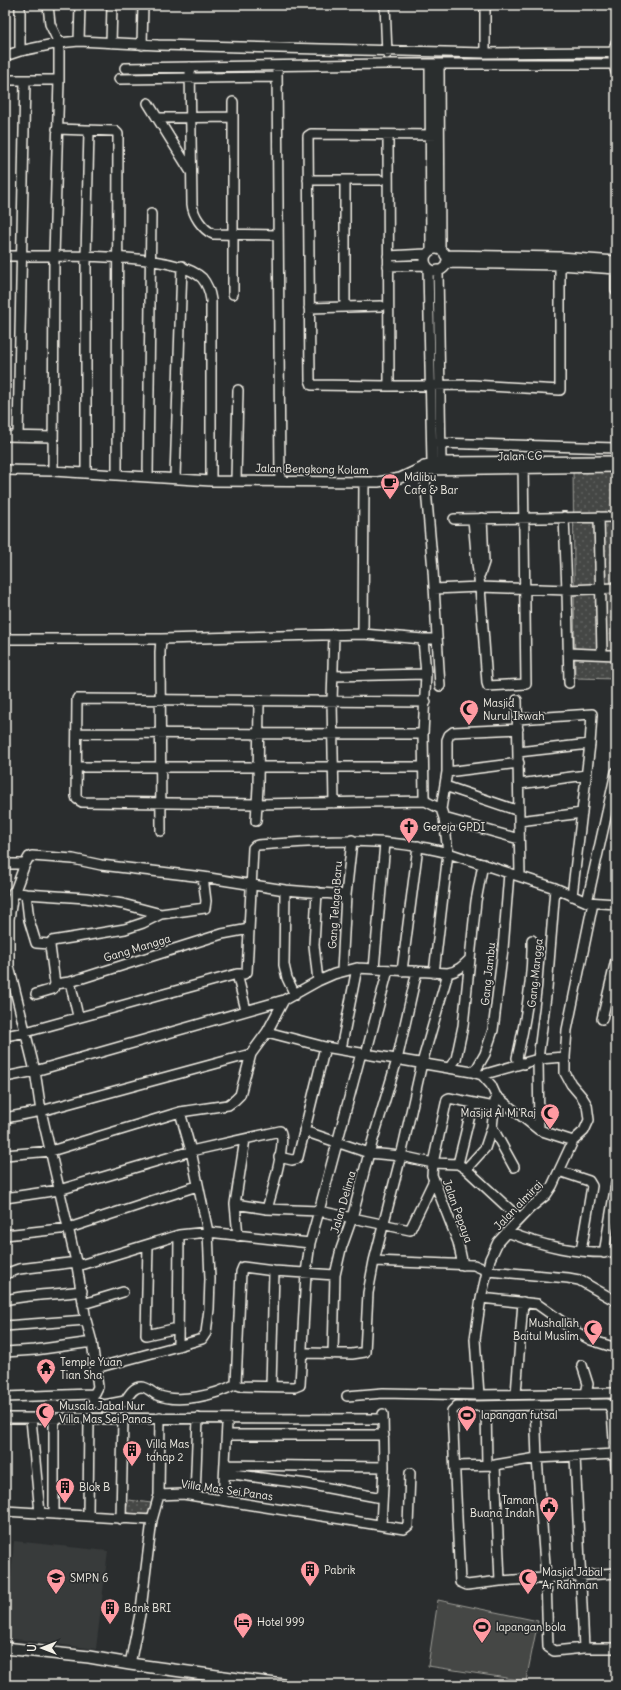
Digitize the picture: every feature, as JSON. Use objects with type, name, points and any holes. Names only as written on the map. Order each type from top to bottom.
[{"type":"main road","points":[[5,1648],[90,1657],[283,1685]]},
{"type":"main road","points":[[5,1654],[32,1655],[231,1685]]},
{"type":"street","points":[[20,5],[20,51]]},
{"type":"street","points":[[48,5],[50,24],[59,43],[54,256],[53,471]]},
{"type":"street","points":[[79,41],[80,5]]},
{"type":"street","points":[[111,43],[112,5]]},
{"type":"street","points":[[142,44],[143,5]]},
{"type":"street","points":[[385,5],[387,64]]},
{"type":"street","points":[[485,5],[485,53]]},
{"type":"street","points":[[5,56],[20,51],[59,43],[79,41],[485,53],[614,47],[615,68],[387,64],[125,68]]},
{"type":"street","points":[[435,65],[438,254],[444,266],[438,270]]},
{"type":"street","points":[[277,66],[280,481]]},
{"type":"street","points":[[190,67],[193,210],[197,218],[210,232],[233,235],[278,235]]},
{"type":"street","points":[[118,79],[278,77]]},
{"type":"street","points":[[5,80],[59,80]]},
{"type":"street","points":[[18,436],[26,80]]},
{"type":"street","points":[[233,102],[233,294]]},
{"type":"street","points":[[148,103],[192,174]]},
{"type":"street","points":[[157,118],[233,118]]},
{"type":"street","points":[[57,130],[112,130],[116,131],[118,134],[118,475]]},
{"type":"street","points":[[86,473],[86,257],[89,131]]},
{"type":"street","points":[[435,135],[310,135],[307,138],[310,380],[312,385],[474,385],[560,390],[560,261]]},
{"type":"street","points":[[388,135],[389,386]]},
{"type":"street","points":[[308,180],[380,180]]},
{"type":"street","points":[[345,180],[345,307]]},
{"type":"street","points":[[148,477],[151,214]]},
{"type":"street","points":[[438,254],[427,266],[434,589],[440,686]]},
{"type":"street","points":[[388,256],[438,254],[560,261],[616,261],[616,290]]},
{"type":"street","points":[[5,256],[54,256],[150,260],[182,266],[202,279],[210,293],[211,300],[211,481]]},
{"type":"street","points":[[560,261],[616,269]]},
{"type":"street","points":[[175,477],[182,266]]},
{"type":"street","points":[[388,266],[427,266],[438,270]]},
{"type":"street","points":[[431,465],[441,443],[438,270]]},
{"type":"street","points":[[309,308],[381,306]]},
{"type":"street","points":[[236,480],[238,390]]},
{"type":"street","points":[[5,436],[53,437]]},
{"type":"street","points":[[431,443],[616,448]]},
{"type":"street","name":"Jalan Bengkong Kolam","points":[[5,470],[175,477],[211,481],[378,482],[400,478],[431,465],[523,465],[616,461]]},
{"type":"street","name":"Jalan CG","points":[[431,465],[523,465],[616,468]]},
{"type":"street","points":[[478,518],[484,562],[479,577],[486,679],[488,686],[526,684],[523,465]]},
{"type":"street","points":[[363,634],[364,482]]},
{"type":"street","points":[[564,516],[569,683]]},
{"type":"street","points":[[454,519],[564,516],[615,517]]},
{"type":"street","points":[[599,517],[602,654]]},
{"type":"street","points":[[434,589],[480,587],[567,590],[616,588]]},
{"type":"street","points":[[5,640],[334,634],[363,634],[437,639]]},
{"type":"street","points":[[334,634],[332,701],[334,802]]},
{"type":"street","points":[[161,832],[160,652],[162,638]]},
{"type":"street","points":[[422,639],[426,674],[426,702],[423,734],[425,801]]},
{"type":"street","points":[[568,653],[616,655]]},
{"type":"street","points":[[333,676],[426,674]]},
{"type":"street","points":[[426,702],[77,699],[76,796],[79,802],[257,804],[425,801],[442,814],[519,839]]},
{"type":"street","points":[[256,820],[259,700]]},
{"type":"street","points":[[518,700],[518,821],[520,876]]},
{"type":"street","points":[[434,973],[448,853],[442,814],[447,772],[447,740],[449,735],[453,732],[590,713],[592,715],[572,896]]},
{"type":"street","points":[[77,733],[259,733],[333,735],[423,734]]},
{"type":"street","points":[[518,752],[590,744]]},
{"type":"street","points":[[447,772],[518,763]]},
{"type":"street","points":[[77,767],[423,767]]},
{"type":"street","name":"Jalan almiraj","points":[[479,1394],[475,1339],[481,1298],[490,1259],[498,1242],[519,1218],[546,1195],[573,1141],[586,1128],[589,1120],[587,1105],[570,1084],[566,1073],[565,1057],[567,1030],[616,772]]},
{"type":"street","points":[[519,784],[586,775]]},
{"type":"street","points":[[445,786],[519,811]]},
{"type":"street","points":[[518,821],[582,813]]},
{"type":"street","points":[[5,1036],[26,1032],[78,1016],[237,974],[244,974],[246,972],[255,846],[352,840],[418,846],[448,853],[520,876],[555,888],[590,903],[616,904]]},
{"type":"street","name":"Gang Telaga Baru","points":[[342,971],[346,895],[352,840]]},
{"type":"street","points":[[374,969],[385,844]]},
{"type":"street","points":[[402,971],[418,846]]},
{"type":"street","points":[[5,1397],[92,1394],[98,1391],[92,1342],[86,1320],[77,1264],[41,1111],[35,1071],[26,1032],[8,975],[7,919],[13,892],[29,857],[73,859],[101,865],[203,877],[285,890],[346,895]]},
{"type":"street","points":[[5,864],[25,864]]},
{"type":"street","points":[[450,1067],[456,1059],[463,1026],[476,901],[483,864]]},
{"type":"street","name":"Gang Jambu","points":[[472,1072],[477,1068],[485,1054],[493,1030],[503,949],[509,873]]},
{"type":"street","points":[[26,894],[29,920],[36,943],[50,944],[55,939],[125,929],[143,923],[161,914],[205,908],[206,902],[203,877]]},
{"type":"street","name":"Gang Mangga","points":[[539,1130],[538,1059],[547,988],[555,888]]},
{"type":"street","points":[[285,890],[284,965],[287,978],[295,994]]},
{"type":"street","points":[[13,892],[86,898],[123,904],[161,914]]},
{"type":"street","points":[[317,892],[314,946],[318,981]]},
{"type":"street","name":"Gang Mangga","points":[[36,994],[53,989],[55,984],[70,982],[222,934],[249,929]]},
{"type":"street","points":[[524,1064],[520,1063],[517,1058],[523,1034],[532,981],[532,940]]},
{"type":"street","points":[[50,944],[55,984]]},
{"type":"street","points":[[5,1077],[35,1071],[284,1000],[318,981],[342,971],[357,968],[448,973],[463,967],[470,959]]},
{"type":"street","points":[[602,1019],[616,960]]},
{"type":"street","points":[[341,1049],[357,968]]},
{"type":"street","points":[[92,1394],[94,1402],[104,1405],[125,1401],[134,1389],[141,1387],[158,1396],[184,1399],[219,1392],[236,1384],[240,1386],[295,1387],[300,1385],[306,1273],[310,1243],[363,1053],[388,970]]},
{"type":"street","name":"Jalan Delima","points":[[333,1354],[335,1275],[341,1249],[352,1218],[369,1153],[397,1060],[417,971]]},
{"type":"street","points":[[302,1354],[365,1352],[368,1293],[374,1261],[401,1156],[422,1063],[448,973]]},
{"type":"street","points":[[237,974],[246,1010]]},
{"type":"street","points":[[70,982],[78,1016]]},
{"type":"street","points":[[5,1155],[51,1150],[180,1112],[228,1105],[240,1095],[251,1054],[267,1032],[284,1000]]},
{"type":"street","points":[[267,1032],[325,1047],[397,1060],[450,1067],[482,1075],[491,1085],[496,1096],[539,1130],[573,1141]]},
{"type":"street","points":[[279,1157],[292,1160],[296,1159],[325,1047]]},
{"type":"street","points":[[5,1118],[41,1111],[251,1054]]},
{"type":"street","points":[[482,1075],[538,1059],[565,1057]]},
{"type":"street","points":[[462,1166],[485,1148],[492,1127],[496,1096]]},
{"type":"street","name":"Jalan Pepaya","points":[[463,1265],[458,1242],[432,1175],[433,1163],[447,1099],[449,1098],[472,1103]]},
{"type":"street","points":[[462,1166],[472,1103],[494,1107]]},
{"type":"street","points":[[96,1368],[202,1339],[206,1333],[209,1309],[210,1279],[208,1232],[197,1186],[191,1151],[180,1112]]},
{"type":"street","points":[[492,1127],[514,1167]]},
{"type":"street","points":[[5,1198],[59,1190],[191,1151],[280,1131],[282,1138],[277,1174],[267,1209]]},
{"type":"street","points":[[304,1131],[369,1153],[401,1156],[433,1163],[462,1166],[519,1218]]},
{"type":"street","points":[[238,1236],[235,1204],[246,1139]]},
{"type":"street","points":[[559,1171],[589,1181],[592,1186],[581,1251]]},
{"type":"street","points":[[235,1204],[267,1209],[319,1211],[407,1230],[411,1229],[416,1215],[434,1180]]},
{"type":"street","points":[[604,1253],[616,1184]]},
{"type":"street","points":[[5,1235],[69,1228],[197,1186]]},
{"type":"street","points":[[5,1274],[19,1269],[77,1264],[179,1235],[208,1232],[310,1243]]},
{"type":"street","points":[[507,1232],[535,1243],[561,1249],[604,1253],[616,1252]]},
{"type":"street","points":[[178,1346],[179,1235]]},
{"type":"street","points":[[148,1245],[146,1335],[178,1328]]},
{"type":"street","points":[[374,1261],[474,1265],[488,1270],[568,1278],[579,1280],[616,1301]]},
{"type":"street","points":[[236,1384],[241,1272],[243,1267],[274,1271],[335,1275]]},
{"type":"street","points":[[271,1386],[274,1271]]},
{"type":"street","points":[[5,1300],[22,1296],[58,1295],[82,1291]]},
{"type":"street","points":[[84,1304],[123,1292]]},
{"type":"street","points":[[481,1298],[537,1304],[578,1333],[591,1340],[616,1348]]},
{"type":"street","points":[[516,1394],[523,1302]]},
{"type":"street","points":[[5,1326],[86,1320]]},
{"type":"street","points":[[5,1352],[35,1350],[92,1342]]},
{"type":"street","points":[[582,1365],[588,1384],[586,1394]]},
{"type":"street","points":[[347,1396],[383,1393],[616,1393]]},
{"type":"street","points":[[535,1405],[537,1458],[546,1578],[548,1647],[554,1650],[616,1648]]},
{"type":"street","points":[[616,1466],[612,1412],[609,1405],[462,1406],[454,1408],[452,1415],[460,1582],[468,1585],[500,1581],[616,1573]]},
{"type":"street","points":[[486,1407],[500,1581]]},
{"type":"street","points":[[5,1418],[160,1417],[224,1419],[383,1416],[384,1467],[381,1524]]},
{"type":"street","points":[[130,1664],[141,1609],[152,1520],[159,1495],[160,1417]]},
{"type":"street","points":[[54,1418],[54,1513]]},
{"type":"street","points":[[88,1516],[89,1418]]},
{"type":"street","points":[[121,1519],[124,1418]]},
{"type":"street","points":[[195,1496],[198,1418]]},
{"type":"street","points":[[31,1419],[40,1513]]},
{"type":"street","points":[[223,1500],[227,1435],[227,1424],[224,1419]]},
{"type":"street","points":[[227,1435],[384,1435]]},
{"type":"street","points":[[455,1466],[491,1465],[537,1458],[615,1454]]},
{"type":"street","points":[[575,1456],[584,1648]]},
{"type":"street","points":[[225,1469],[384,1467]]},
{"type":"street","points":[[225,1469],[382,1498]]},
{"type":"street","name":"Villa Mas Sei.Panas","points":[[159,1495],[183,1494],[381,1524],[404,1529],[407,1528],[410,1473]]},
{"type":"street","points":[[5,1511],[152,1520]]},
{"type":"shaded area","points":[[616,466],[616,679],[575,678],[573,467]]},
{"type":"shaded area","points":[[129,1500],[151,1503],[149,1518],[125,1512]]},
{"type":"shaded area","name":"SMPN 6","points":[[14,1541],[108,1551],[96,1649],[6,1638]]},
{"type":"shaded area","name":"lapangan bola","points":[[438,1600],[538,1621],[526,1681],[428,1666]]},
{"type":"place","name":"Malibu Cafe & Bar","points":[[390,500]]},
{"type":"place","name":"Masjid Nurul Ikwah","points":[[469,726]]},
{"type":"place","name":"Gereja GPDI","points":[[409,844]]},
{"type":"place","name":"Masjid Al Mi'Raj","points":[[550,1130]]},
{"type":"place","name":"Mushallah Baitul Muslim","points":[[593,1346]]},
{"type":"place","name":"Temple Yuan Tian Sha","points":[[46,1385]]},
{"type":"place","name":"Musala Jabal Nur Villa Mas Sei.Panas","points":[[45,1429]]},
{"type":"place","name":"lapangan futsal","points":[[467,1432]]},
{"type":"place","name":"Villa Mas tahap 2","points":[[132,1467]]},
{"type":"place","name":"Blok B","points":[[65,1504]]},
{"type":"place","name":"Taman Buana Indah","points":[[549,1523]]},
{"type":"place","name":"Pabrik","points":[[310,1587]]},
{"type":"place","name":"SMPN 6","points":[[56,1595]]},
{"type":"place","name":"Masjid Jabal Ar Rahman","points":[[528,1595]]},
{"type":"place","name":"Bank BRI","points":[[110,1625]]},
{"type":"place","name":"Hotel 999","points":[[243,1639]]},
{"type":"place","name":"lapangan bola","points":[[482,1644]]}]
